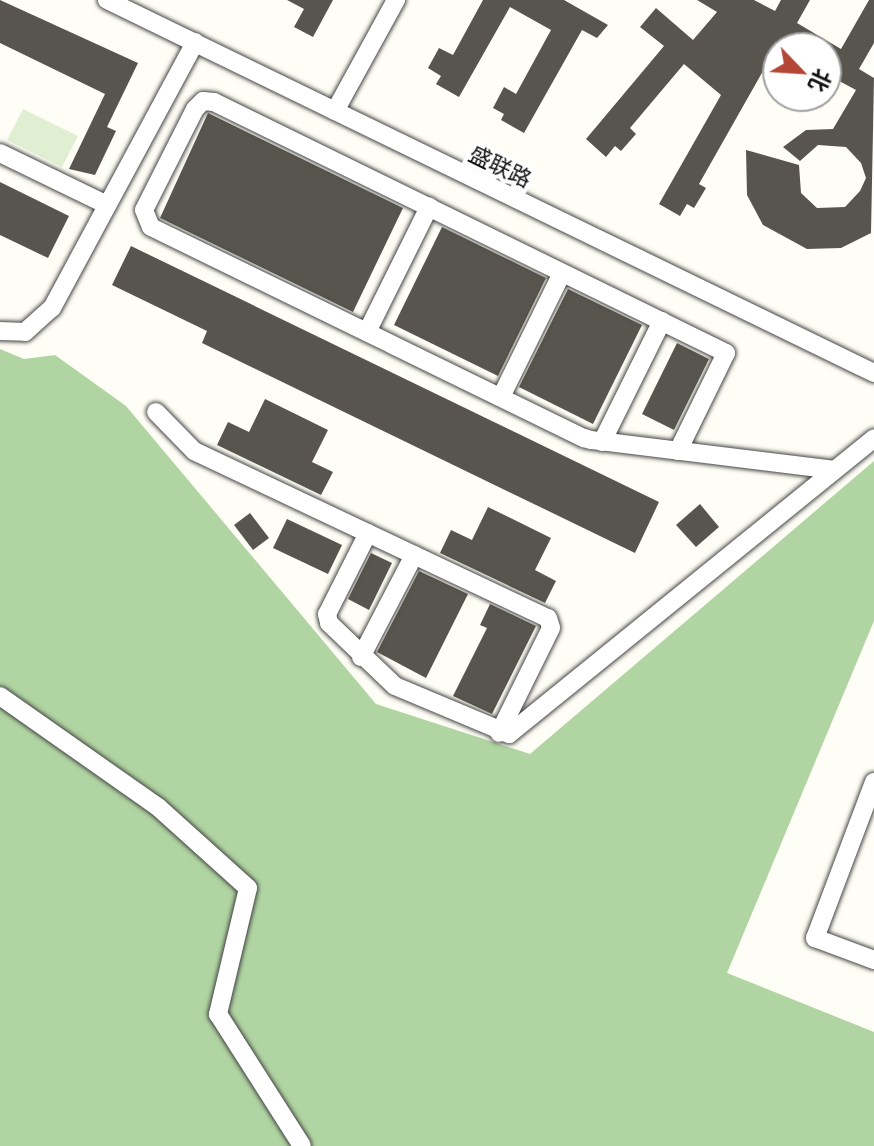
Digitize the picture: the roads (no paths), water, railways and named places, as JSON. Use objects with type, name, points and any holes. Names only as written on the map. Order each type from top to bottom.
[{"type":"street","name":"盛联路","points":[[107,0],[874,373]]},
{"type":"street","points":[[335,111],[396,0]]},
{"type":"street","points":[[0,331],[25,332],[45,319],[195,42]]},
{"type":"street","points":[[678,451],[726,353],[429,207],[203,101],[144,210],[151,227],[501,397],[602,442],[834,470]]},
{"type":"street","points":[[0,153],[107,205]]},
{"type":"street","points":[[367,332],[429,207]]},
{"type":"street","points":[[501,397],[562,273]]},
{"type":"street","points":[[602,442],[662,321]]},
{"type":"street","points":[[156,412],[194,451],[552,622],[499,733]]},
{"type":"street","points":[[368,533],[327,614],[329,623],[361,657],[395,686],[499,733],[519,730],[874,438]]},
{"type":"street","points":[[361,657],[414,555]]},
{"type":"street","points":[[0,696],[158,807],[248,888],[218,1014],[302,1146]]},
{"type":"street","points":[[874,782],[815,938],[874,960]]}]
